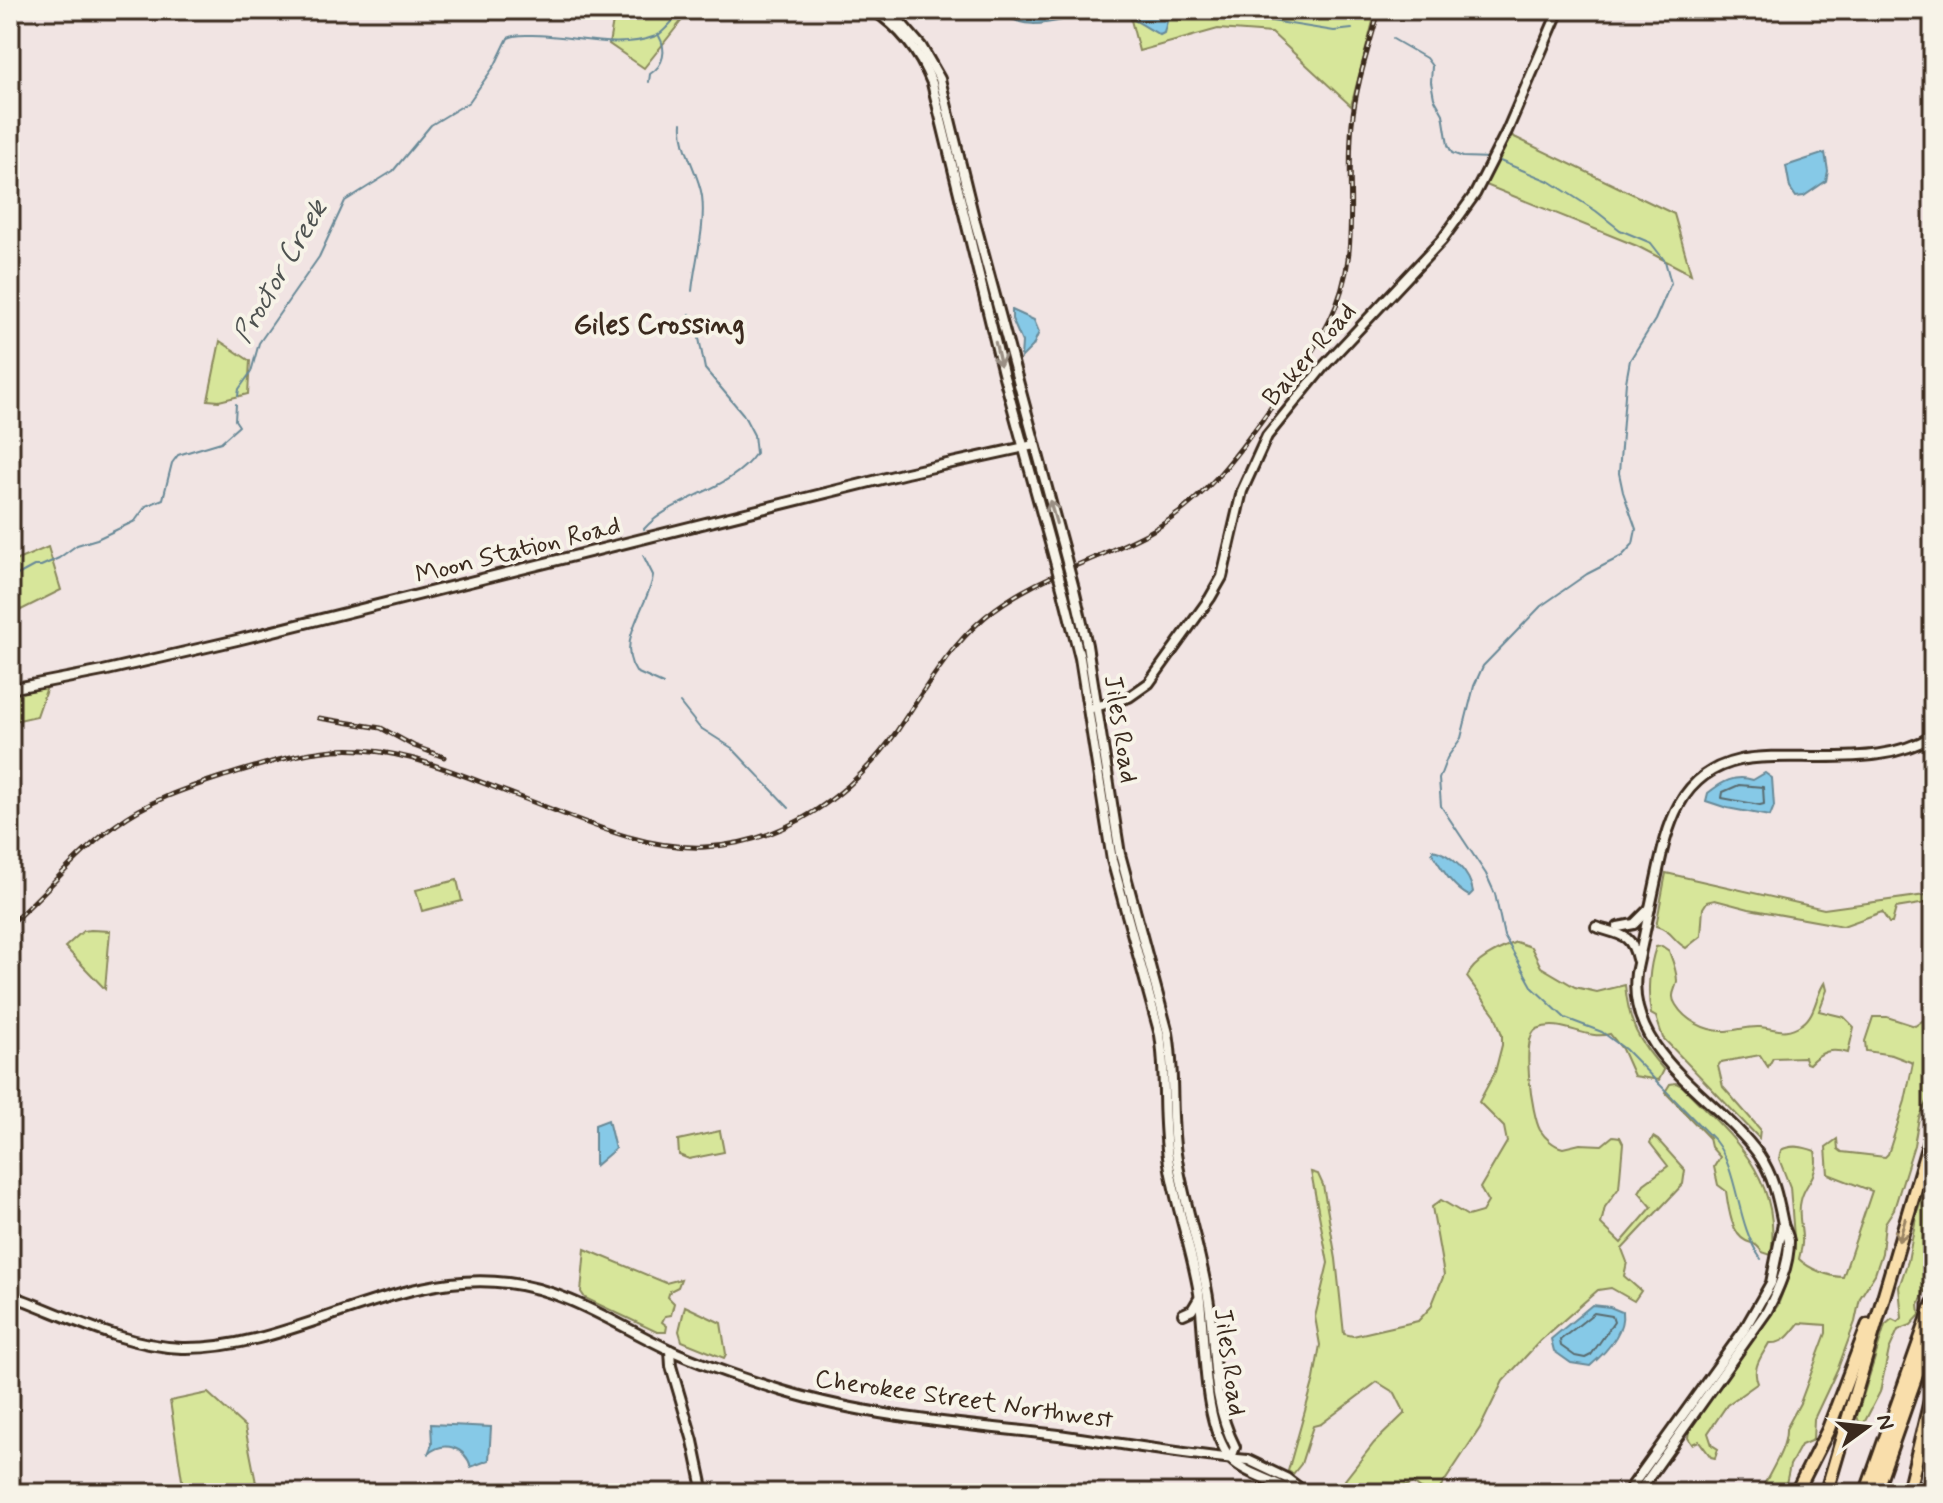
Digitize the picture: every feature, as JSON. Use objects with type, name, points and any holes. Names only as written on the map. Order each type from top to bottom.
[{"type":"highway","points":[[1826,1493],[1933,1129]]},
{"type":"highway","points":[[1796,1493],[1828,1430],[1886,1284]]},
{"type":"highway","points":[[1866,1493],[1933,1304]]},
{"type":"highway","points":[[1875,1493],[1933,1328]]},
{"type":"highway","points":[[1908,1493],[1933,1390]]},
{"type":"street","name":"Jiles Road","points":[[873,10],[900,31],[917,54],[932,83],[1003,373],[1093,707],[1123,869],[1171,1048],[1177,1160],[1204,1273],[1216,1394],[1224,1424],[1235,1447],[1231,1458]]},
{"type":"street","name":"Jiles Road","points":[[885,10],[921,46],[940,79],[1074,589],[1087,645],[1112,860],[1160,1035],[1168,1161],[1199,1295],[1208,1393],[1221,1439],[1231,1458]]},
{"type":"street","name":"Baker Road","points":[[1093,707],[1129,697],[1149,683],[1210,598],[1222,577],[1242,491],[1267,436],[1323,367],[1442,240],[1475,194],[1507,131],[1559,10]]},
{"type":"street","name":"Moon Station Road","points":[[10,689],[249,637],[906,473],[1034,445]]},
{"type":"street","points":[[1638,1493],[1767,1311],[1781,1284],[1789,1239],[1777,1191],[1757,1152],[1662,1055],[1640,1018],[1636,998],[1638,963],[1666,832],[1674,811],[1697,782],[1716,769],[1749,759],[1884,755],[1933,736]]},
{"type":"street","points":[[1618,927],[1634,924],[1650,907]]},
{"type":"street","points":[[1596,927],[1628,938],[1634,945],[1638,963]]},
{"type":"street","points":[[1627,1493],[1761,1302],[1775,1271],[1783,1224]]},
{"type":"street","name":"Cherokee Street Northwest","points":[[10,1295],[134,1341],[169,1347],[205,1347],[273,1333],[434,1285],[465,1281],[501,1282],[538,1288],[569,1299],[695,1361],[787,1392],[893,1415],[1248,1460],[1267,1468],[1306,1493]]},
{"type":"street","points":[[1183,1314],[1196,1306],[1199,1295]]},
{"type":"street","points":[[670,1350],[673,1377],[693,1441],[704,1493]]},
{"type":"street","points":[[673,1377],[682,1363],[695,1361]]},
{"type":"street","points":[[1217,1456],[1221,1439]]},
{"type":"street","name":"Cherokee Street Northwest","points":[[1231,1458],[1239,1466],[1295,1493]]},
{"type":"green space","points":[[615,10],[690,10],[644,68],[609,44]]},
{"type":"green space","points":[[1144,10],[1376,10],[1351,106],[1272,33],[1218,29],[1139,51],[1131,20]]},
{"type":"green space","points":[[1506,133],[1674,214],[1691,274],[1637,246],[1481,183]]},
{"type":"green space","points":[[220,341],[250,361],[248,394],[219,401],[208,400]]},
{"type":"green space","points":[[48,547],[61,590],[21,610],[10,597],[10,563]]},
{"type":"green space","points":[[47,687],[37,716],[10,722],[10,695]]},
{"type":"green space","points":[[1666,873],[1824,909],[1933,894],[1933,902],[1896,908],[1892,923],[1882,912],[1843,926],[1715,900],[1707,902],[1703,908],[1701,936],[1686,948],[1656,926]]},
{"type":"green space","points":[[457,880],[462,901],[422,911],[416,890]]},
{"type":"green space","points":[[83,931],[110,931],[105,989],[65,947]]},
{"type":"green space","points":[[1516,942],[1531,947],[1541,967],[1575,987],[1597,992],[1625,985],[1636,1031],[1664,1070],[1659,1080],[1634,1076],[1622,1049],[1610,1034],[1592,1035],[1546,1026],[1537,1029],[1529,1046],[1529,1077],[1534,1109],[1540,1130],[1547,1139],[1563,1148],[1580,1144],[1602,1145],[1613,1136],[1620,1137],[1623,1143],[1619,1188],[1605,1207],[1601,1224],[1621,1243],[1652,1207],[1639,1192],[1644,1184],[1668,1166],[1650,1143],[1653,1137],[1685,1170],[1683,1184],[1622,1249],[1627,1262],[1624,1276],[1641,1291],[1634,1301],[1611,1288],[1598,1290],[1540,1341],[1503,1381],[1480,1428],[1437,1493],[1426,1493],[1413,1483],[1395,1493],[1357,1493],[1345,1480],[1374,1443],[1405,1413],[1395,1393],[1377,1382],[1321,1424],[1313,1426],[1301,1464],[1293,1474],[1288,1471],[1314,1379],[1320,1345],[1315,1317],[1328,1263],[1311,1172],[1318,1174],[1323,1185],[1336,1259],[1344,1334],[1353,1336],[1418,1321],[1431,1307],[1444,1275],[1432,1207],[1441,1200],[1468,1216],[1482,1212],[1488,1202],[1480,1188],[1507,1142],[1504,1127],[1479,1102],[1495,1072],[1502,1035],[1495,1015],[1467,977],[1481,960]]},
{"type":"green space","points":[[1662,946],[1669,951],[1676,974],[1674,1001],[1690,1020],[1703,1027],[1723,1031],[1755,1027],[1791,1029],[1807,1020],[1825,982],[1827,990],[1819,1011],[1844,1017],[1854,1027],[1848,1053],[1827,1052],[1809,1064],[1804,1057],[1773,1058],[1768,1067],[1760,1055],[1721,1062],[1718,1066],[1723,1087],[1760,1129],[1759,1138],[1663,1038],[1656,1017],[1651,1014],[1649,989],[1656,947]]},
{"type":"green space","points":[[1933,999],[1931,1094],[1919,1118],[1894,1209],[1885,1223],[1882,1253],[1875,1274],[1860,1298],[1855,1322],[1838,1368],[1814,1419],[1813,1440],[1801,1445],[1790,1465],[1784,1493],[1760,1493],[1800,1403],[1826,1333],[1826,1325],[1799,1323],[1783,1340],[1769,1343],[1757,1367],[1758,1383],[1727,1405],[1708,1433],[1712,1445],[1718,1449],[1715,1458],[1699,1441],[1692,1444],[1688,1438],[1689,1430],[1778,1305],[1788,1278],[1794,1237],[1790,1187],[1779,1159],[1781,1150],[1798,1147],[1815,1151],[1814,1173],[1800,1205],[1802,1242],[1799,1259],[1820,1272],[1843,1277],[1872,1191],[1828,1174],[1826,1147],[1837,1139],[1838,1149],[1842,1152],[1885,1157],[1888,1154],[1913,1063],[1892,1055],[1866,1051],[1865,1041],[1873,1017],[1887,1017],[1915,1026],[1925,1019]]},
{"type":"green space","points":[[1676,1083],[1735,1141],[1761,1180],[1769,1202],[1771,1255],[1762,1252],[1737,1232],[1731,1219],[1726,1191],[1718,1185],[1714,1167],[1720,1157],[1711,1147],[1709,1138],[1665,1092],[1670,1084]]},
{"type":"green space","points":[[720,1131],[724,1152],[689,1159],[679,1155],[678,1140]]},
{"type":"green space","points":[[1933,1168],[1933,1272],[1919,1304],[1920,1315],[1911,1325],[1898,1330],[1889,1350],[1880,1392],[1864,1423],[1859,1422],[1857,1416],[1885,1325],[1892,1319],[1898,1322],[1902,1318],[1899,1287],[1908,1261],[1917,1212]]},
{"type":"green space","points":[[585,1249],[666,1283],[681,1279],[668,1297],[674,1303],[671,1315],[665,1316],[662,1322],[667,1326],[666,1332],[657,1332],[585,1298],[581,1292]]},
{"type":"green space","points":[[685,1306],[721,1323],[724,1358],[682,1341],[679,1331]]},
{"type":"green space","points":[[208,1393],[245,1427],[258,1493],[184,1493],[170,1401]]},
{"type":"water","points":[[1001,10],[1170,10],[1164,33],[1160,35],[1114,13],[1040,24],[1012,19]]},
{"type":"water","points":[[1825,153],[1826,181],[1804,196],[1796,197],[1790,188],[1786,166]]},
{"type":"water","points":[[1012,310],[1034,320],[1039,332],[1033,346],[1021,358],[1022,342],[1012,319]]},
{"type":"water","points":[[1765,773],[1772,778],[1774,806],[1770,816],[1706,801],[1708,793],[1724,782],[1740,778],[1753,780]]},
{"type":"water","points":[[1433,850],[1453,860],[1464,871],[1473,892],[1469,896],[1448,877]]},
{"type":"water","points":[[608,1120],[615,1149],[595,1166],[595,1125]]},
{"type":"water","points":[[1592,1305],[1622,1312],[1620,1327],[1608,1348],[1590,1366],[1571,1363],[1554,1351],[1551,1339]]},
{"type":"water","points":[[431,1424],[491,1427],[489,1460],[471,1467],[459,1450],[447,1447],[428,1454],[432,1444]]},
{"type":"waterway","name":"Proctor Creek","points":[[238,396],[239,389],[251,372],[259,343],[319,257],[345,201],[393,171],[431,125],[469,102],[495,65],[508,38],[532,35],[610,42],[641,40],[659,34],[682,10]]},
{"type":"waterway","points":[[1204,10],[1334,31],[1352,29]]},
{"type":"waterway","points":[[649,82],[650,74],[663,57],[659,36]]},
{"type":"waterway","points":[[1393,39],[1426,58],[1432,66],[1434,98],[1443,114],[1452,153],[1463,157],[1492,158]]},
{"type":"waterway","points":[[682,123],[684,142],[700,186],[703,208],[692,291]]},
{"type":"waterway","points":[[1495,159],[1551,182],[1620,230],[1651,243],[1665,261],[1671,283],[1655,320],[1630,360],[1626,382],[1619,473],[1636,529],[1633,544],[1622,556],[1587,574],[1541,606],[1483,666],[1474,686],[1461,738],[1447,758],[1439,779],[1441,806],[1486,874],[1495,894],[1504,936],[1533,988],[1565,1018],[1602,1032],[1625,1049],[1715,1141],[1729,1167],[1747,1230],[1761,1259]]},
{"type":"waterway","points":[[644,529],[656,518],[732,476],[756,453],[754,435],[743,414],[705,369],[698,333],[690,314]]},
{"type":"waterway","name":"Proctor Creek","points":[[10,579],[34,566],[59,558],[77,545],[135,521],[146,506],[163,499],[172,463],[178,455],[221,442],[239,426],[235,420],[236,404]]},
{"type":"waterway","points":[[643,555],[653,575],[630,638],[629,649],[636,672],[663,684]]},
{"type":"waterway","points":[[680,703],[699,727],[732,748],[789,808]]},
{"type":"railway","points":[[10,924],[88,848],[141,809],[221,777],[277,760],[319,752],[382,752],[429,763],[611,831],[657,844],[681,847],[705,847],[762,836],[814,812],[838,795],[879,754],[959,642],[985,617],[1023,591],[1148,533],[1186,507],[1234,458],[1304,363],[1329,322],[1346,272],[1351,223],[1352,123],[1379,10]]},
{"type":"railway","points":[[319,718],[381,728],[414,746],[444,757]]},
{"type":"district","name":"Giles Crossing","points":[[659,325]]}]
